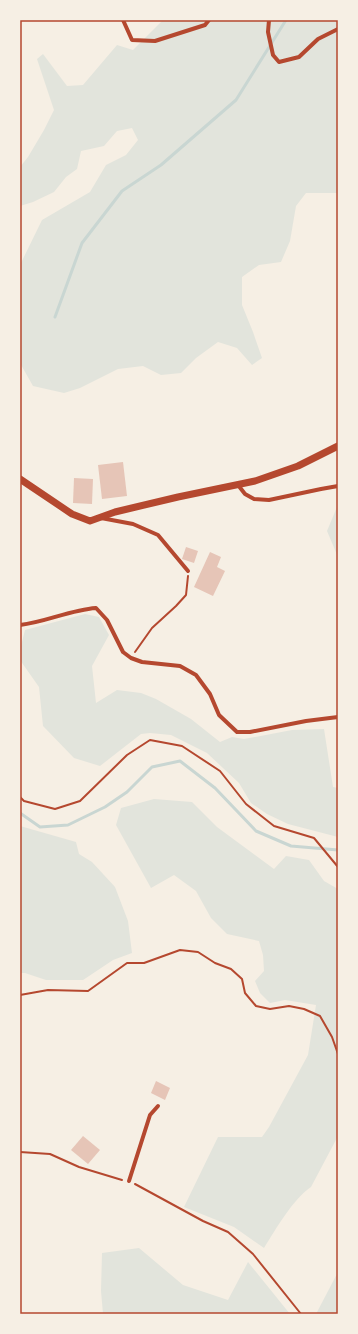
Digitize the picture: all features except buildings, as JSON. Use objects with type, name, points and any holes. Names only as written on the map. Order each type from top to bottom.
[{"type":"street","points":[[123,20],[132,40],[155,41],[205,25],[209,20]]},
{"type":"street","points":[[269,20],[268,32],[273,55],[279,62],[299,58],[318,39],[338,28]]},
{"type":"street","points":[[20,479],[72,514],[90,521],[97,517],[171,498],[255,481],[298,466],[338,446]]},
{"type":"street","points":[[238,485],[245,494],[254,499],[269,500],[338,486]]},
{"type":"street","points":[[97,517],[133,524],[158,535],[188,571]]},
{"type":"street","points":[[20,625],[96,608],[107,620],[123,652],[131,658],[142,662],[180,666],[196,675],[210,694],[219,715],[237,732],[250,732],[306,721],[338,717]]},
{"type":"street","points":[[129,1181],[150,1115],[158,1106]]},
{"type":"path","points":[[131,658],[152,628],[186,595],[188,571]]},
{"type":"path","points":[[20,797],[24,801],[55,809],[80,801],[127,755],[150,740],[182,746],[220,771],[246,804],[274,826],[314,838],[338,867]]},
{"type":"path","points":[[20,995],[48,990],[88,991],[127,963],[144,963],[180,950],[198,952],[214,963],[231,969],[242,979],[245,993],[256,1006],[270,1009],[289,1006],[304,1009],[320,1016],[332,1037],[338,1054]]},
{"type":"path","points":[[20,1152],[50,1154],[79,1167],[129,1181],[203,1221],[228,1232],[253,1254],[301,1314]]},
{"type":"shaded area","points":[[163,20],[338,20],[338,193],[306,193],[296,206],[290,241],[281,262],[259,265],[242,277],[242,305],[262,358],[252,365],[237,348],[218,342],[196,358],[181,373],[161,375],[143,366],[118,369],[80,388],[64,393],[33,386],[20,363],[20,265],[42,220],[90,192],[106,165],[126,155],[138,140],[132,128],[117,131],[104,146],[81,151],[77,169],[66,177],[54,192],[33,202],[20,206],[20,167],[28,157],[54,110],[37,59],[43,54],[67,86],[83,85],[117,45],[133,50]]},
{"type":"shaded area","points":[[338,507],[338,557],[327,531]]},
{"type":"shaded area","points":[[85,614],[99,617],[109,635],[92,666],[96,703],[117,690],[141,693],[156,699],[191,719],[220,742],[232,737],[244,739],[292,730],[324,729],[333,787],[338,788],[338,837],[288,824],[267,814],[251,803],[239,783],[207,753],[171,735],[150,733],[141,734],[100,766],[74,758],[43,726],[39,687],[20,660],[20,650],[25,630]]},
{"type":"shaded area","points":[[154,799],[192,802],[217,827],[274,869],[286,856],[309,860],[324,881],[338,889],[338,1136],[311,1187],[304,1192],[291,1207],[264,1248],[234,1227],[184,1207],[218,1137],[262,1137],[269,1127],[308,1055],[316,1005],[285,1000],[270,1003],[260,993],[255,981],[264,971],[263,955],[259,941],[227,934],[211,918],[196,891],[174,875],[151,888],[116,825],[121,808]]},
{"type":"shaded area","points":[[20,826],[76,842],[79,854],[92,862],[115,887],[128,921],[132,953],[113,960],[83,980],[46,980],[25,973],[20,973]]},
{"type":"shaded area","points":[[139,1248],[183,1285],[228,1300],[248,1262],[290,1314],[103,1314],[101,1291],[102,1253]]},
{"type":"shaded area","points":[[338,1272],[338,1314],[316,1314]]},
{"type":"waterway","points":[[55,317],[82,243],[122,191],[161,165],[236,100],[286,20]]},
{"type":"waterway","points":[[20,813],[40,827],[68,825],[105,807],[127,792],[152,767],[180,761],[215,788],[256,831],[291,846],[338,850]]}]
